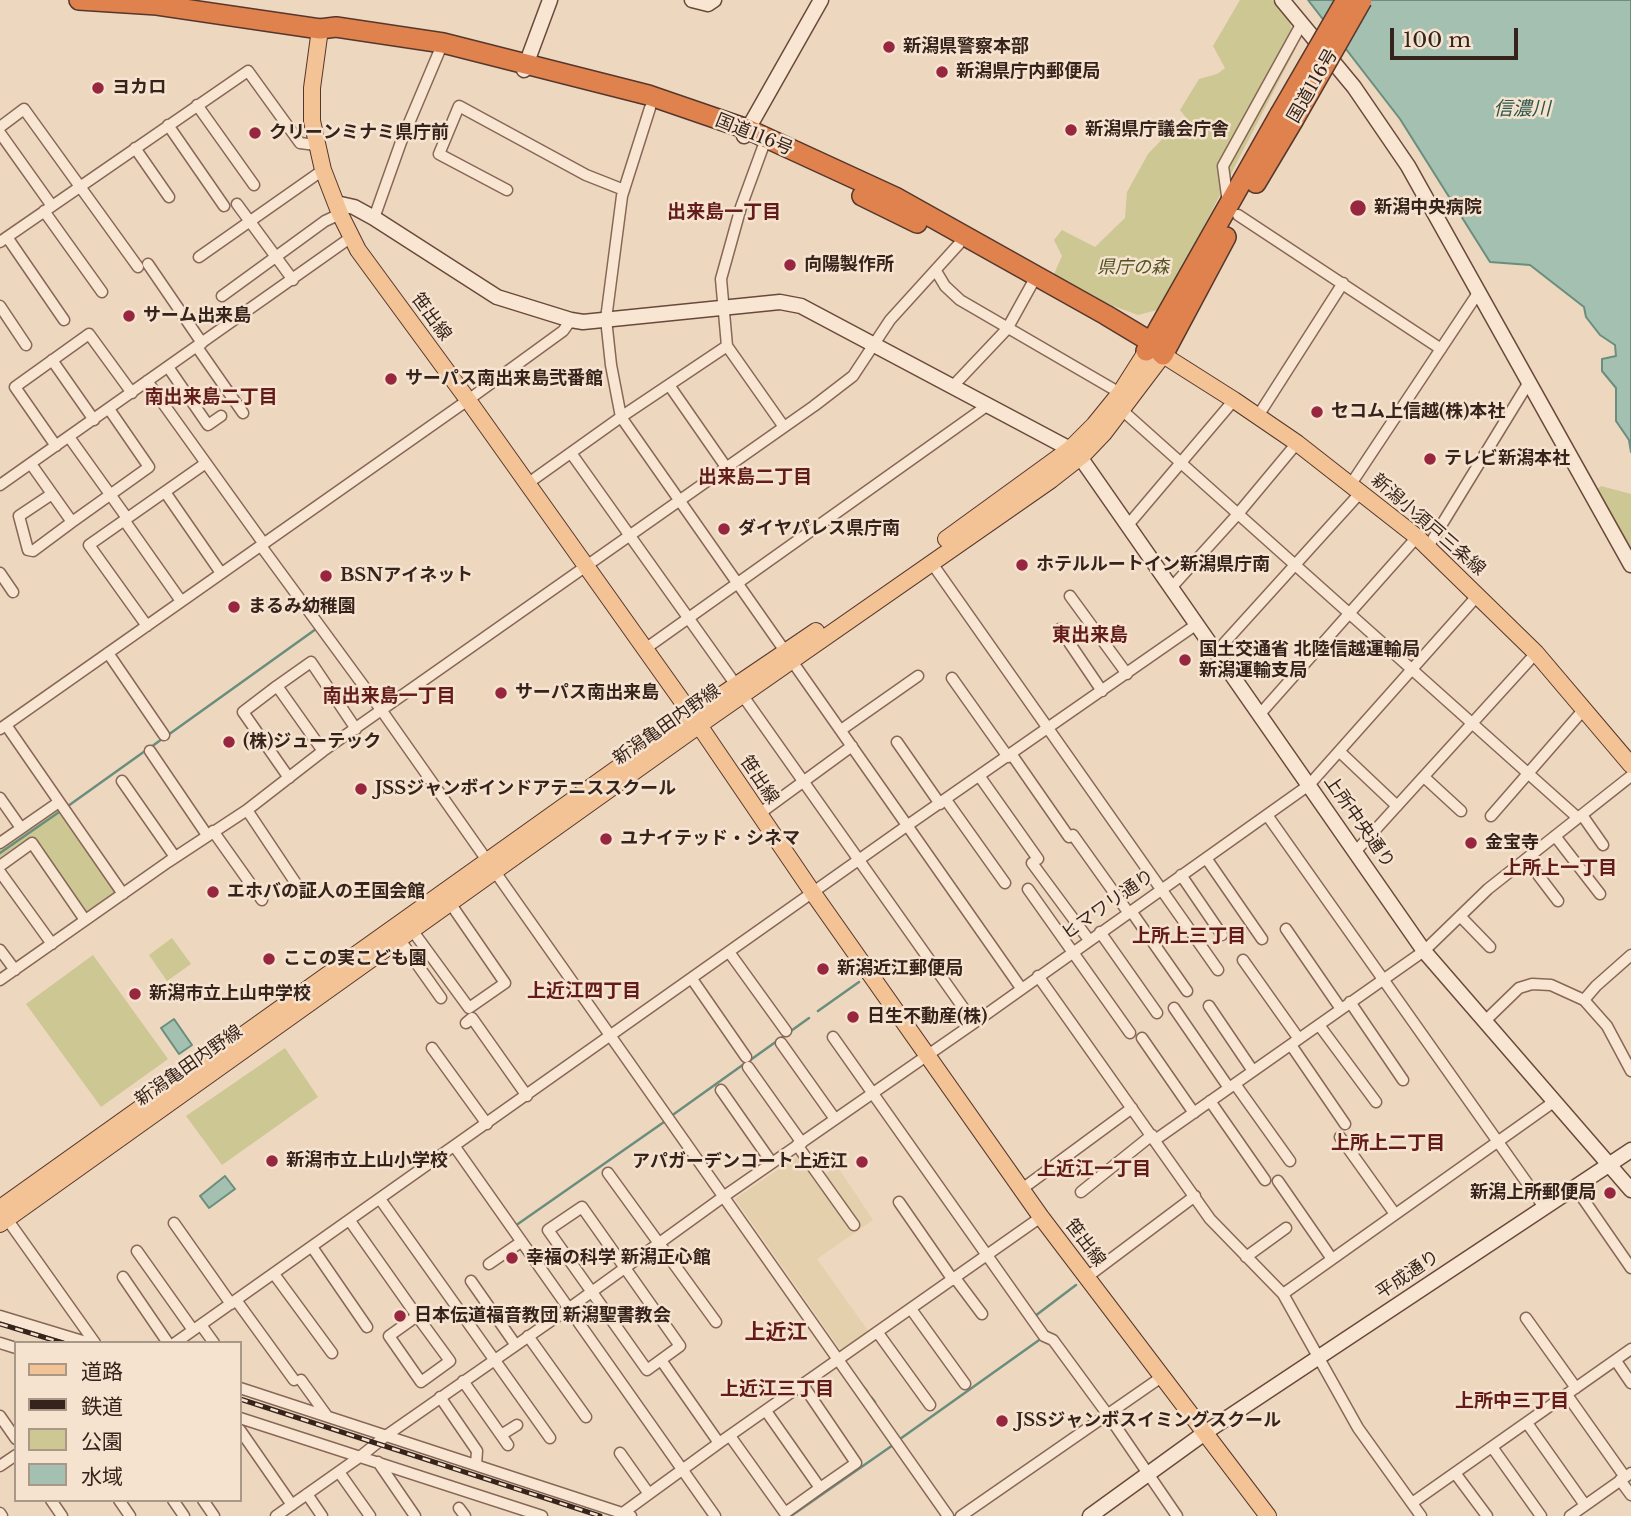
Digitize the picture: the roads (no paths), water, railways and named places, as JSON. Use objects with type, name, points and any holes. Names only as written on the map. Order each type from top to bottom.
[{"type":"highway","name":"国道116号","points":[[79,0],[157,5],[320,29],[336,27],[443,43],[650,108],[745,133],[763,147],[990,258],[1153,350]]},
{"type":"highway","name":"国道116号","points":[[1153,350],[1286,117],[1346,0]]},
{"type":"highway","name":"国道116号","points":[[1286,117],[1362,0]]},
{"type":"highway","name":"国道116号","points":[[320,29],[335,37],[525,67],[648,95],[897,198],[1048,281],[1153,350]]},
{"type":"main road","name":"笹出線","points":[[320,29],[312,88],[312,121],[323,170],[350,238],[645,649],[1041,1217],[1268,1516]]},
{"type":"main road","name":"新潟亀田内野線","points":[[788,656],[862,600],[1075,453],[1153,350]]},
{"type":"main road","name":"新潟亀田内野線","points":[[2,1215],[695,720],[931,562],[1075,453],[1123,411],[1153,350]]},
{"type":"main road","name":"新潟小須戸三条線","points":[[1153,350],[1297,443],[1422,542],[1536,653],[1631,765]]},
{"type":"main road","name":"新潟亀田内野線","points":[[2,1215],[406,935],[450,903],[490,867]]},
{"type":"street","points":[[525,67],[550,0]]},
{"type":"street","points":[[692,0],[708,4],[714,0]]},
{"type":"street","points":[[745,133],[821,0]]},
{"type":"street","points":[[1282,0],[1354,87],[1408,166],[1631,565]]},
{"type":"street","points":[[1302,23],[1223,166],[1233,211],[1441,349]]},
{"type":"street","points":[[374,218],[439,52]]},
{"type":"street","points":[[64,320],[3,240],[81,185],[248,71],[300,143],[316,145]]},
{"type":"street","points":[[197,105],[254,185]]},
{"type":"street","points":[[506,190],[439,154],[459,106],[586,174],[624,190]]},
{"type":"street","points":[[650,108],[624,190],[606,319],[621,417],[1021,988]]},
{"type":"street","points":[[0,127],[24,109],[200,345],[243,414]]},
{"type":"street","points":[[168,125],[224,206]]},
{"type":"street","points":[[0,133],[102,292]]},
{"type":"street","points":[[763,147],[741,207],[721,279],[727,346],[783,427]]},
{"type":"street","points":[[135,148],[169,197]]},
{"type":"street","points":[[199,257],[323,170]]},
{"type":"street","points":[[237,204],[293,280]]},
{"type":"street","points":[[222,296],[338,209],[354,207],[497,297],[571,320],[583,322],[780,302],[801,306],[1075,453]]},
{"type":"street","points":[[1,481],[31,464],[350,238]]},
{"type":"street","points":[[0,980],[175,857],[247,810],[323,751],[853,376],[890,320],[959,244]]},
{"type":"street","points":[[936,271],[945,286],[960,300],[1120,394]]},
{"type":"street","points":[[953,386],[1007,329],[1033,282]]},
{"type":"street","points":[[1258,416],[1343,283]]},
{"type":"street","points":[[1217,651],[1295,564],[1356,488],[1478,293]]},
{"type":"street","points":[[0,306],[26,345]]},
{"type":"street","points":[[123,894],[3,727],[468,400],[563,331],[571,320]]},
{"type":"street","points":[[56,446],[15,387],[89,334],[132,393]]},
{"type":"street","points":[[527,484],[727,346]]},
{"type":"street","points":[[52,360],[94,420]]},
{"type":"street","points":[[168,367],[208,425],[221,416]]},
{"type":"street","points":[[147,382],[382,711],[948,1516]]},
{"type":"street","points":[[1260,714],[1349,615],[1422,542],[1529,382]]},
{"type":"street","points":[[669,385],[726,467]]},
{"type":"street","points":[[1128,525],[1234,400]]},
{"type":"street","points":[[645,649],[988,405]]},
{"type":"street","points":[[52,495],[19,516],[28,550],[33,551],[149,467],[108,410]]},
{"type":"street","points":[[1123,411],[1349,615],[1580,816],[1603,845]]},
{"type":"street","points":[[69,437],[181,601]]},
{"type":"street","points":[[1171,587],[1237,515],[1297,443]]},
{"type":"street","points":[[571,453],[974,1023]]},
{"type":"street","name":"上所中央通り","points":[[1075,453],[1217,651],[1424,951],[1631,1190]]},
{"type":"street","points":[[146,626],[89,545],[206,463]]},
{"type":"street","points":[[31,464],[72,522]]},
{"type":"street","points":[[166,492],[221,573]]},
{"type":"street","points":[[931,562],[1218,970]]},
{"type":"street","points":[[0,573],[13,592]]},
{"type":"street","name":"ヒマワリ通り","points":[[276,1516],[361,1457],[444,1394],[568,1310],[1309,785],[1478,595]]},
{"type":"street","points":[[1070,596],[1127,674]]},
{"type":"street","points":[[178,1341],[1197,624]]},
{"type":"street","points":[[1060,629],[1102,691]]},
{"type":"street","points":[[108,653],[164,735]]},
{"type":"street","points":[[1356,851],[1536,653]]},
{"type":"street","points":[[289,778],[243,712],[277,686],[311,662],[356,729]]},
{"type":"street","points":[[841,730],[918,676]]},
{"type":"street","points":[[952,678],[1187,991]]},
{"type":"street","points":[[277,686],[323,751]]},
{"type":"street","points":[[1491,816],[1585,708]]},
{"type":"street","points":[[897,742],[1004,883]]},
{"type":"street","points":[[758,814],[852,746]]},
{"type":"street","points":[[150,751],[262,900]]},
{"type":"street","points":[[1340,752],[1397,806]]},
{"type":"street","points":[[1424,776],[1461,811]]},
{"type":"street","points":[[1081,1192],[1154,1137],[1194,1113],[1424,951],[1488,888],[1631,776]]},
{"type":"street","points":[[980,777],[1089,940]]},
{"type":"street","points":[[122,781],[175,857]]},
{"type":"street","points":[[0,798],[21,828]]},
{"type":"street","points":[[0,843],[21,828],[63,808]]},
{"type":"street","points":[[247,810],[299,888]]},
{"type":"street","points":[[1267,815],[1544,1207]]},
{"type":"street","points":[[1556,836],[1600,894]]},
{"type":"street","points":[[0,866],[32,843],[85,920]]},
{"type":"street","points":[[1206,858],[1262,939]]},
{"type":"street","points":[[1526,859],[1558,901]]},
{"type":"street","points":[[0,872],[52,944]]},
{"type":"street","points":[[1181,876],[1222,935]]},
{"type":"street","points":[[1028,889],[1130,1033]]},
{"type":"street","points":[[406,935],[469,1008],[505,984],[450,903]]},
{"type":"street","points":[[1460,916],[1490,947]]},
{"type":"street","points":[[1286,929],[1403,1080]]},
{"type":"street","points":[[1100,932],[1157,1013]]},
{"type":"street","points":[[406,935],[441,998]]},
{"type":"street","points":[[0,950],[15,970]]},
{"type":"street","points":[[729,952],[835,1119]]},
{"type":"street","points":[[1584,1000],[1631,955]]},
{"type":"street","points":[[1243,960],[1345,1124]]},
{"type":"street","points":[[1038,976],[1210,1219],[1283,1294],[1358,1428],[1420,1515]]},
{"type":"street","points":[[692,979],[854,1224]]},
{"type":"street","points":[[1486,1021],[1519,988],[1532,984],[1551,985],[1584,1000],[1606,1026],[1631,1071]]},
{"type":"street","points":[[1209,1006],[1253,1071]]},
{"type":"street","points":[[1174,1008],[1290,1161]]},
{"type":"street","points":[[466,1023],[472,1018],[527,1096]]},
{"type":"street","points":[[1320,1025],[1376,1102]]},
{"type":"street","points":[[834,1037],[1044,1336],[1053,1340],[1177,1516]]},
{"type":"street","points":[[1142,1038],[1194,1113]]},
{"type":"street","points":[[432,1048],[487,1124]]},
{"type":"street","points":[[721,1090],[772,1163]]},
{"type":"street","points":[[1210,1101],[1265,1180]]},
{"type":"street","points":[[1283,1294],[1555,1101]]},
{"type":"street","points":[[1022,1189],[1132,1108]]},
{"type":"street","points":[[1340,1137],[1395,1214]]},
{"type":"street","points":[[455,1147],[715,1516]]},
{"type":"street","name":"平成通り","points":[[1090,1516],[1206,1432],[1631,1150]]},
{"type":"street","points":[[608,1173],[716,1322]]},
{"type":"street","points":[[1278,1181],[1332,1259]]},
{"type":"street","points":[[1574,1187],[1631,1268]]},
{"type":"street","points":[[1087,1277],[1195,1196]]},
{"type":"street","points":[[380,1199],[550,1438]]},
{"type":"street","points":[[898,1202],[982,1314]]},
{"type":"street","points":[[582,1207],[680,1346],[646,1370],[591,1293],[548,1230],[582,1207]]},
{"type":"street","points":[[2,1215],[93,1341]]},
{"type":"street","points":[[244,1389],[624,1515],[719,1443],[1041,1217]]},
{"type":"street","points":[[350,1221],[450,1362],[421,1382],[388,1336],[417,1316]]},
{"type":"street","points":[[174,1223],[233,1302],[327,1416]]},
{"type":"street","points":[[1246,1257],[1286,1228]]},
{"type":"street","points":[[489,1264],[521,1242]]},
{"type":"street","points":[[312,1247],[367,1327]]},
{"type":"street","points":[[137,1251],[197,1327],[212,1341]]},
{"type":"street","points":[[274,1274],[332,1353]]},
{"type":"street","points":[[123,1277],[167,1341]]},
{"type":"street","points":[[471,1280],[515,1344]]},
{"type":"street","points":[[911,1309],[965,1384]]},
{"type":"street","points":[[0,1315],[83,1341]]},
{"type":"street","points":[[1525,1318],[1576,1388]]},
{"type":"street","points":[[878,1333],[930,1405]]},
{"type":"street","points":[[528,1336],[586,1417]]},
{"type":"street","points":[[1412,1503],[1631,1349]]},
{"type":"street","points":[[661,1360],[719,1443]]},
{"type":"street","points":[[1616,1361],[1631,1383]]},
{"type":"street","points":[[436,1371],[444,1394],[477,1451],[476,1465]]},
{"type":"street","points":[[961,1516],[1163,1376]]},
{"type":"street","points":[[463,1381],[505,1440],[517,1425]]},
{"type":"street","points":[[730,1436],[785,1513],[856,1463],[803,1385]]},
{"type":"street","points":[[1567,1395],[1625,1477],[1631,1496]]},
{"type":"street","points":[[766,1411],[820,1488]]},
{"type":"street","points":[[0,1416],[14,1436]]},
{"type":"street","points":[[1527,1423],[1586,1509]]},
{"type":"street","points":[[242,1424],[361,1457],[542,1516]]},
{"type":"street","points":[[242,1424],[292,1505]]},
{"type":"street","points":[[1492,1447],[1541,1516]]},
{"type":"street","points":[[620,1453],[649,1494]]},
{"type":"street","points":[[377,1462],[415,1516]]},
{"type":"street","points":[[339,1472],[370,1516]]},
{"type":"street","points":[[1455,1473],[1487,1516]]},
{"type":"street","points":[[1570,1516],[1586,1509],[1625,1477]]},
{"type":"street","points":[[307,1494],[322,1516]]},
{"type":"water","name":"信濃川","points":[[1308,0],[1631,0],[1631,452],[1629,440],[1616,421],[1616,388],[1602,371],[1602,359],[1616,356],[1615,345],[1600,335],[1586,317],[1584,307],[1530,265],[1490,262],[1400,119]]},
{"type":"water","points":[[174,1019],[192,1045],[179,1054],[161,1028]]},
{"type":"water","points":[[225,1176],[235,1189],[209,1208],[200,1196]]},
{"type":"waterway","points":[[168,735],[316,629]]},
{"type":"waterway","points":[[151,747],[162,739]]},
{"type":"waterway","points":[[68,806],[145,751]]},
{"type":"waterway","points":[[0,853],[62,810]]},
{"type":"waterway","points":[[818,1011],[859,982]]},
{"type":"waterway","points":[[749,1061],[809,1018]]},
{"type":"waterway","points":[[674,1114],[744,1064]]},
{"type":"waterway","points":[[515,1226],[664,1122]]},
{"type":"waterway","points":[[1035,1316],[1076,1285]]},
{"type":"waterway","points":[[900,1439],[1042,1338]]},
{"type":"waterway","points":[[861,1384],[867,1391]]},
{"type":"waterway","points":[[871,1397],[875,1402]]},
{"type":"waterway","points":[[791,1516],[893,1445]]},
{"type":"railway","points":[[0,1324],[56,1341]]},
{"type":"railway","points":[[242,1400],[600,1516]]},
{"type":"place","name":"新潟県警察本部","points":[[889,47]]},
{"type":"place","name":"新潟県庁内郵便局","points":[[942,72]]},
{"type":"place","name":"ヨカロ","points":[[98,88]]},
{"type":"place","name":"新潟県庁議会庁舎","points":[[1071,130]]},
{"type":"place","name":"クリーンミナミ県庁前","points":[[255,133]]},
{"type":"place","name":"新潟中央病院","points":[[1358,208]]},
{"type":"place","name":"向陽製作所","points":[[790,265]]},
{"type":"place","name":"サーム出来島","points":[[129,316]]},
{"type":"place","name":"サーパス南出来島弐番館","points":[[391,379]]},
{"type":"place","name":"セコム上信越(株)本社","points":[[1317,412]]},
{"type":"place","name":"テレビ新潟本社","points":[[1430,459]]},
{"type":"place","name":"ダイヤパレス県庁南","points":[[724,529]]},
{"type":"place","name":"ホテルルートイン新潟県庁南","points":[[1022,565]]},
{"type":"place","name":"BSNアイネット","points":[[326,576]]},
{"type":"place","name":"まるみ幼稚園","points":[[234,607]]},
{"type":"place","name":"国土交通省 北陸信越運輸局 新潟運輸支局","points":[[1185,660]]},
{"type":"place","name":"サーパス南出来島","points":[[501,693]]},
{"type":"place","name":"(株)ジューテック","points":[[229,742]]},
{"type":"place","name":"JSSジャンボインドアテニススクール","points":[[361,789]]},
{"type":"place","name":"ユナイテッド・シネマ","points":[[606,839]]},
{"type":"place","name":"金宝寺","points":[[1471,843]]},
{"type":"place","name":"エホバの証人の王国会館","points":[[213,892]]},
{"type":"place","name":"ここの実こども園","points":[[269,959]]},
{"type":"place","name":"新潟近江郵便局","points":[[823,969]]},
{"type":"place","name":"新潟市立上山中学校","points":[[135,994]]},
{"type":"place","name":"日生不動産(株)","points":[[853,1017]]},
{"type":"place","name":"新潟市立上山小学校","points":[[272,1161]]},
{"type":"place","name":"アパガーデンコート上近江","points":[[862,1162]]},
{"type":"place","name":"新潟上所郵便局","points":[[1610,1193]]},
{"type":"place","name":"幸福の科学 新潟正心館","points":[[512,1258]]},
{"type":"place","name":"日本伝道福音教団 新潟聖書教会","points":[[400,1316]]},
{"type":"place","name":"JSSジャンボスイミングスクール","points":[[1002,1421]]},
{"type":"district","name":"出来島一丁目","points":[[724,213]]},
{"type":"district","name":"南出来島二丁目","points":[[211,398]]},
{"type":"district","name":"出来島二丁目","points":[[755,478]]},
{"type":"district","name":"東出来島","points":[[1090,636]]},
{"type":"district","name":"南出来島一丁目","points":[[389,697]]},
{"type":"district","name":"上所上一丁目","points":[[1560,869]]},
{"type":"district","name":"上所上三丁目","points":[[1189,937]]},
{"type":"district","name":"上近江四丁目","points":[[584,992]]},
{"type":"district","name":"上所上二丁目","points":[[1388,1144]]},
{"type":"district","name":"上近江一丁目","points":[[1094,1170]]},
{"type":"district","name":"上近江","points":[[776,1333]]},
{"type":"district","name":"上近江三丁目","points":[[777,1390]]},
{"type":"district","name":"上所中三丁目","points":[[1512,1402]]},
{"type":"park label","name":"県庁の森","points":[[1133,268]]}]
